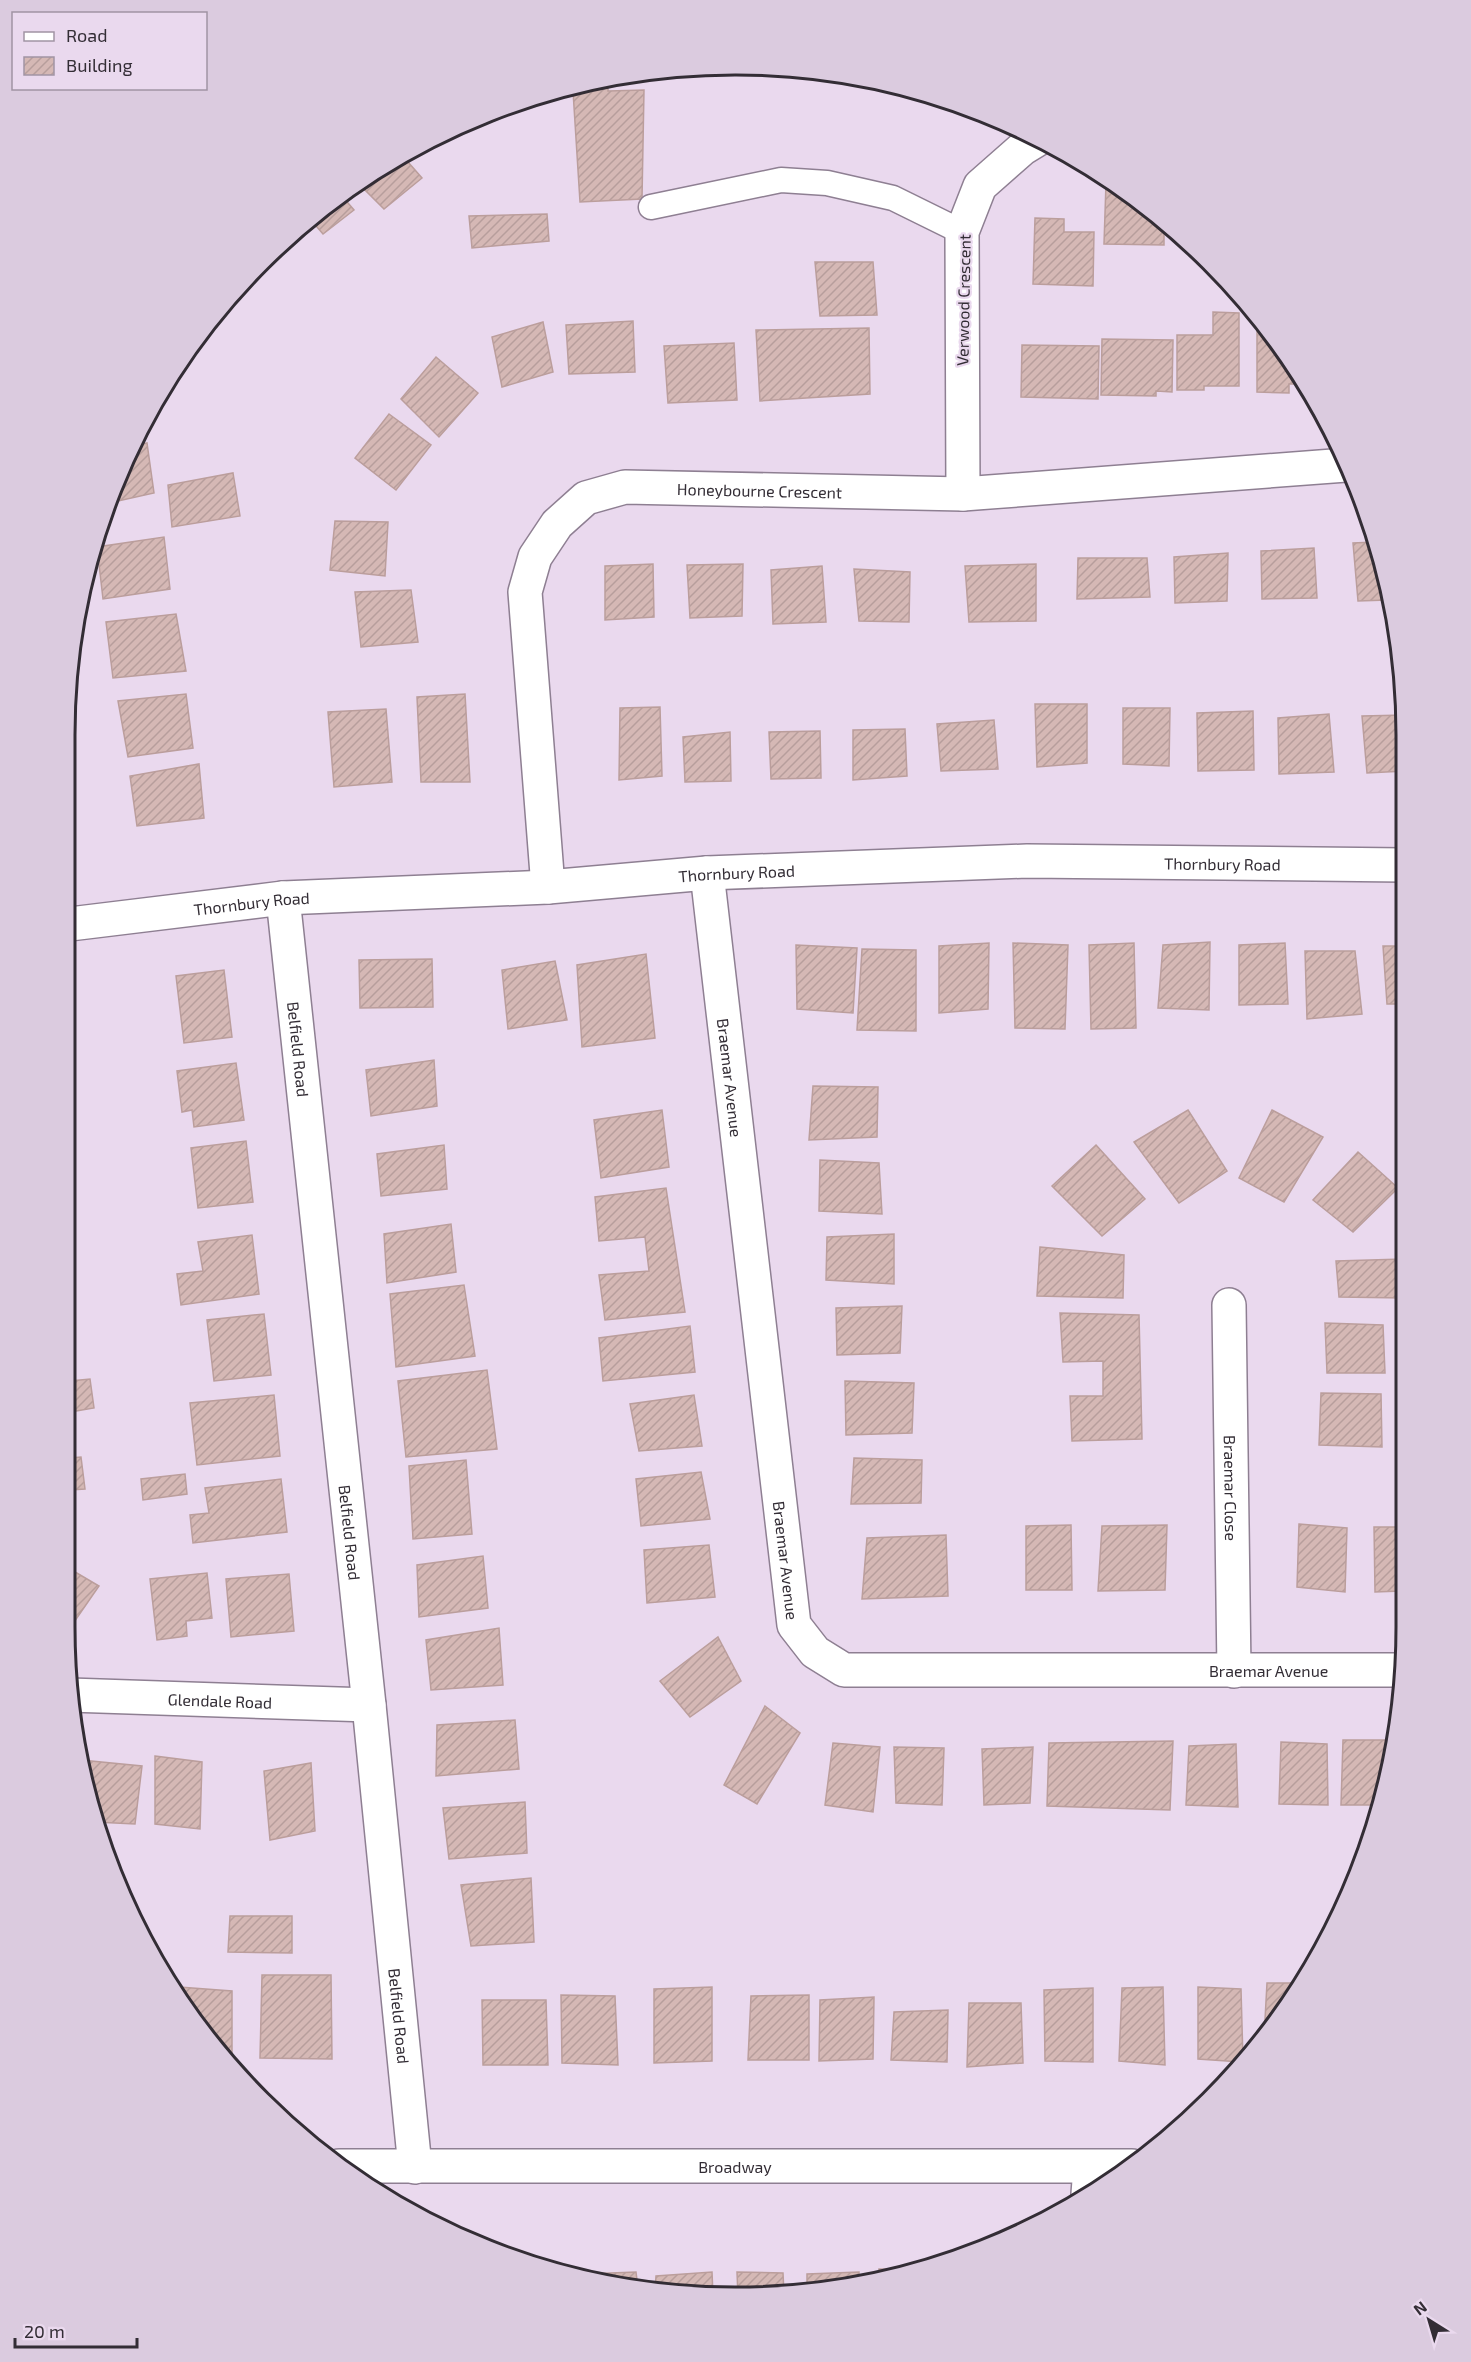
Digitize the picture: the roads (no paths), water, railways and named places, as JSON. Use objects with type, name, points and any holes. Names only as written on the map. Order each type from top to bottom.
[{"type":"street","name":"Verwood Crescent","points":[[963,494],[962,232],[980,186],[1030,144]]},
{"type":"street","name":"Honeybourne Crescent","points":[[549,887],[525,592],[535,557],[557,524],[586,498],[625,487],[963,494],[1338,466]]},
{"type":"street","name":"Thornbury Road","points":[[75,916],[283,898],[549,887],[707,873],[1027,861],[1396,866]]},
{"type":"street","name":"Braemar Avenue","points":[[707,873],[794,1625],[814,1652],[844,1670],[1395,1670]]},
{"type":"street","name":"Belfield Road","points":[[283,898],[369,1705],[415,2167]]},
{"type":"street","name":"Braemar Close","points":[[1229,1305],[1234,1671]]},
{"type":"street","name":"Glendale Road","points":[[79,1695],[369,1705]]},
{"type":"street","name":"Broadway","points":[[355,2166],[1089,2180]]},
{"type":"lane","points":[[651,207],[781,180],[827,183],[893,198],[962,232]]}]
